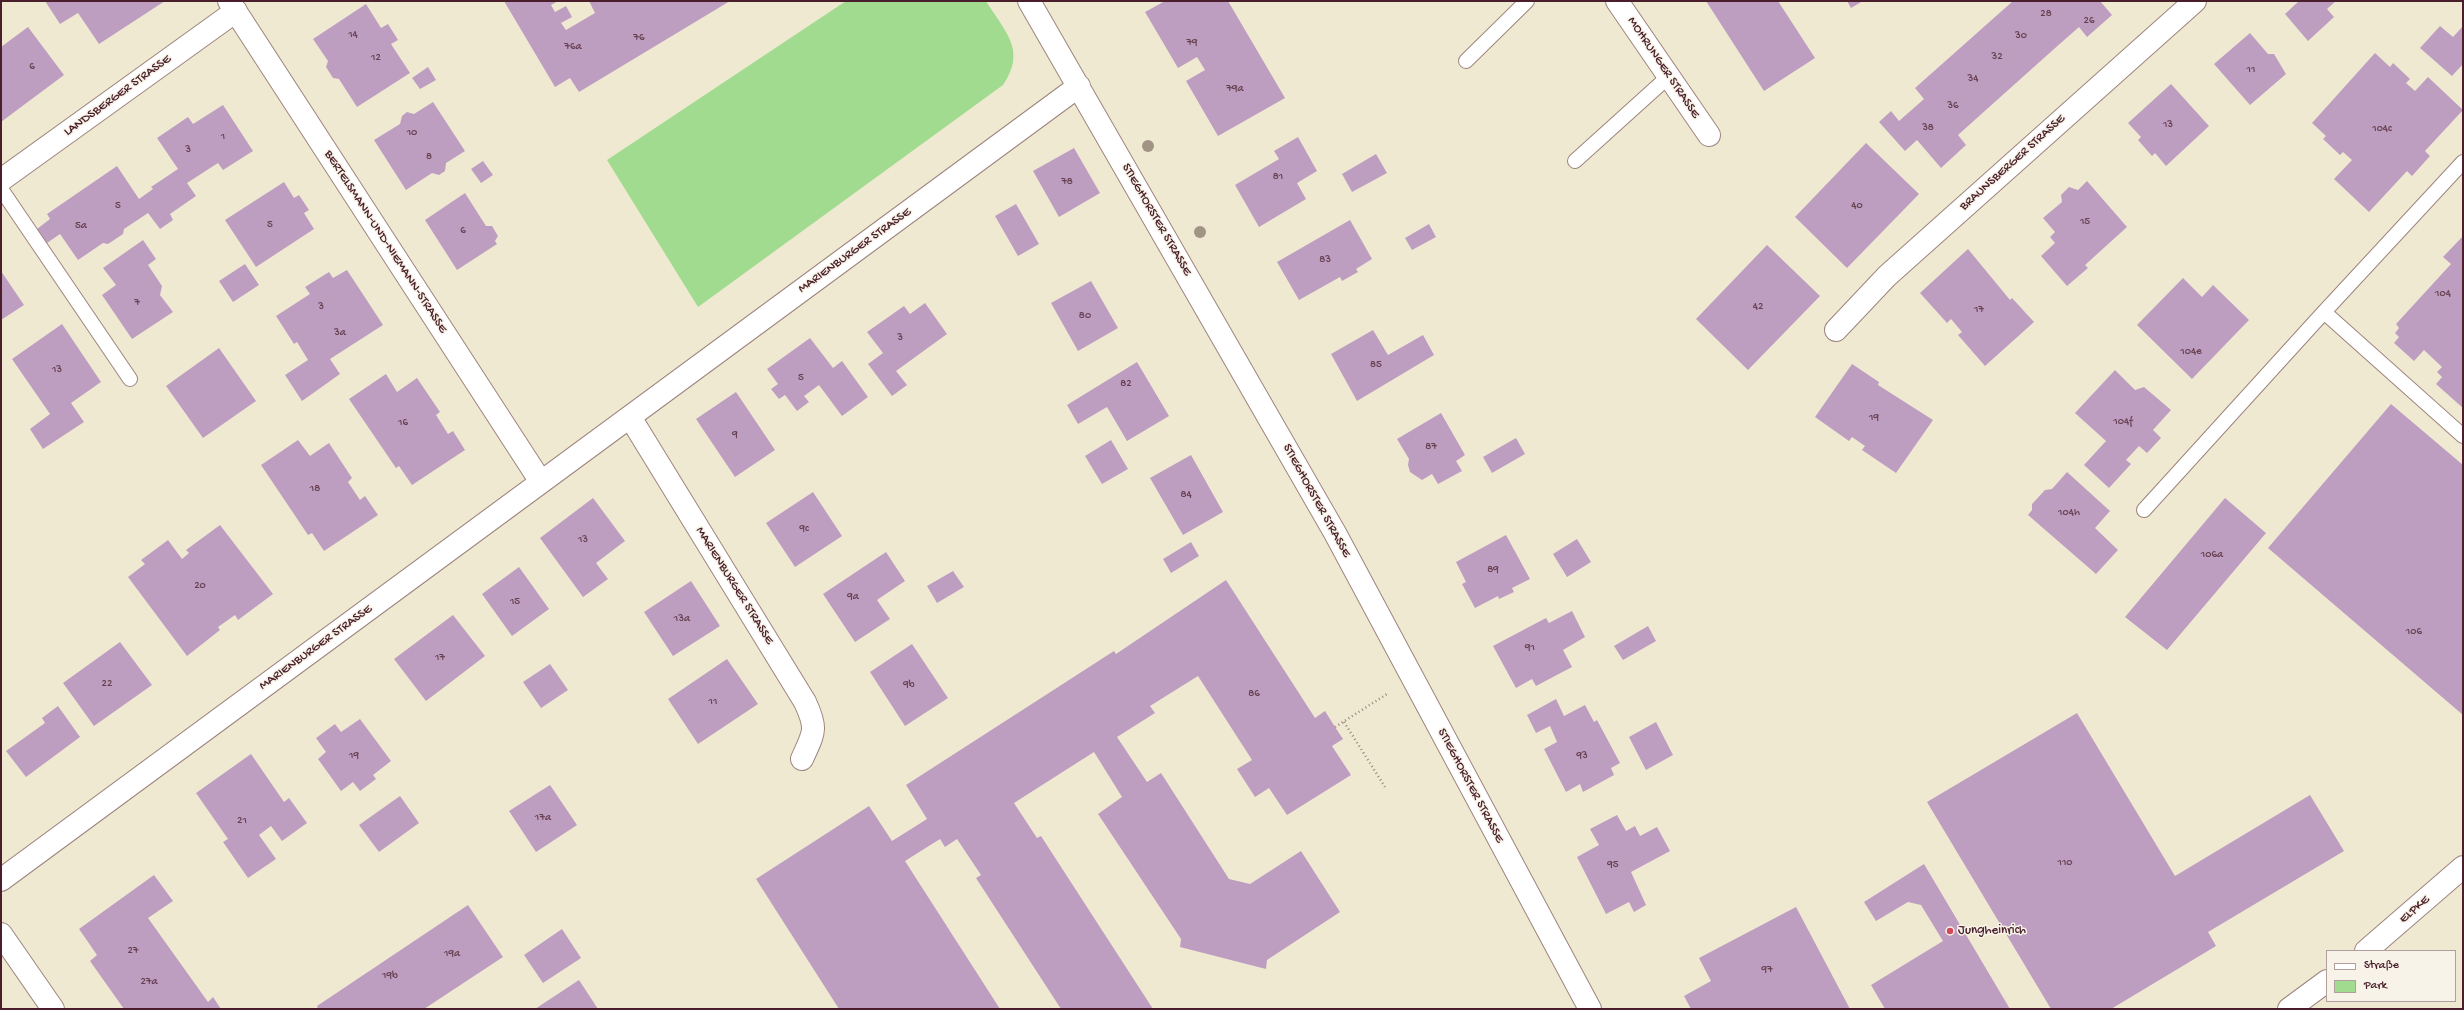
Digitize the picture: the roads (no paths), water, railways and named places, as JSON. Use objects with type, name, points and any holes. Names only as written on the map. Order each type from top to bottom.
[{"type":"street","name":"STIEGHORSTER STRASSE","points":[[1029,1],[1335,533],[1590,1009]]},
{"type":"street","name":"MOHRUNGER STRASSE","points":[[1617,1],[1709,135]]},
{"type":"street","name":"BRAUNSBERGER STRASSE","points":[[1836,330],[1887,276],[2195,1]]},
{"type":"street","name":"LANDSBERGER STRASSE","points":[[1,180],[232,6]]},
{"type":"street","name":"BERTELSMANN-UND-NIEMANN-STRASSE","points":[[232,6],[541,482]]},
{"type":"street","name":"MARIENBURGER STRASSE","points":[[1,880],[1079,86]]},
{"type":"street","name":"MARIENBURGER STRASSE","points":[[630,417],[805,702],[813,718],[815,731],[802,760]]},
{"type":"street","name":"ELPKE","points":[[2367,950],[2463,867]]},
{"type":"street","points":[[1,934],[53,1009]]},
{"type":"street","points":[[2289,1009],[2326,982]]},
{"type":"lane","points":[[1466,61],[1528,1]]},
{"type":"lane","points":[[1575,161],[1668,77]]},
{"type":"lane","points":[[2144,510],[2463,162]]},
{"type":"lane","points":[[1,189],[130,379]]},
{"type":"lane","points":[[2324,312],[2463,436]]},
{"type":"place","name":"Jungheinrich","points":[[1950,931]]}]
